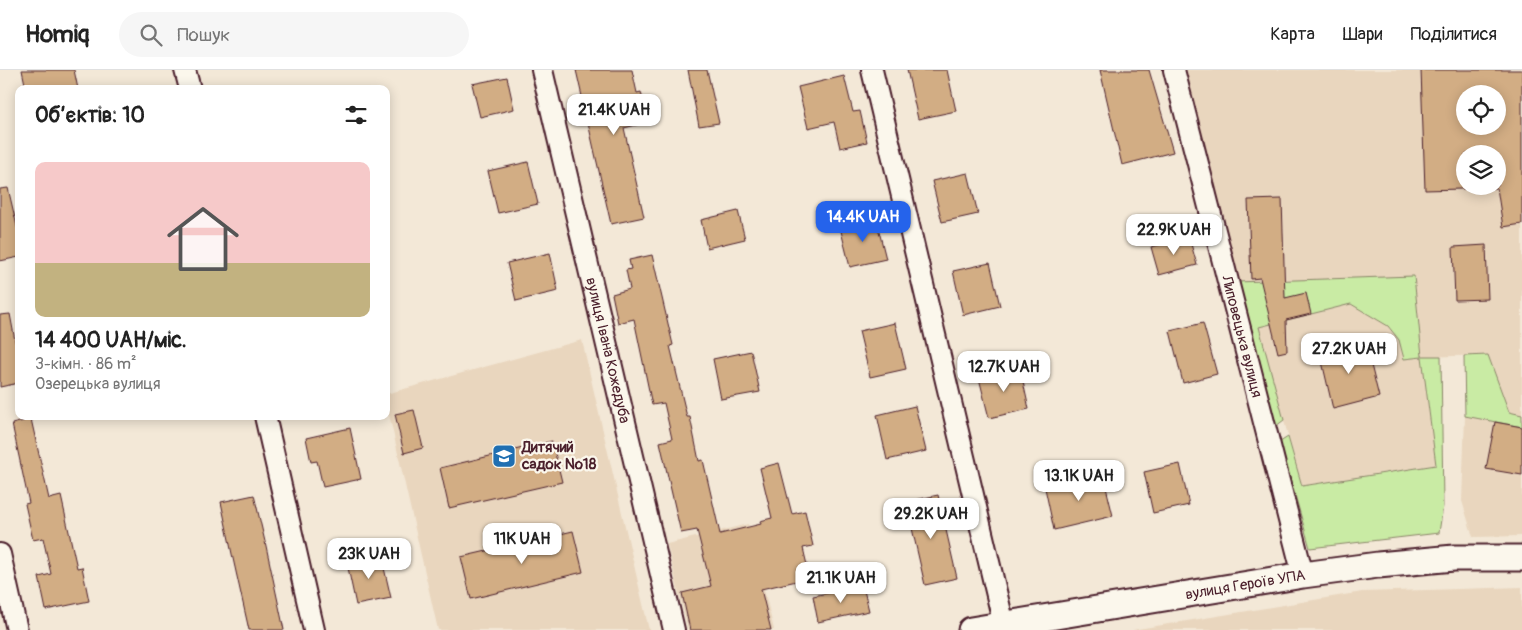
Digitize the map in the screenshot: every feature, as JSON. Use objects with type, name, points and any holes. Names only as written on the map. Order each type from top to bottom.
[{"type":"street","points":[[185,70],[189,85]]},
{"type":"street","name":"вулиця Івана Кожедуба","points":[[542,70],[674,630]]},
{"type":"street","points":[[872,70],[1004,625]]},
{"type":"street","name":"Липовецька вулиця","points":[[1174,70],[1303,575]]},
{"type":"street","points":[[266,420],[314,630]]},
{"type":"street","points":[[0,554],[17,630]]},
{"type":"street","name":"вулиця Героїв УПА","points":[[970,630],[1303,575],[1454,558],[1522,558]]},
{"type":"shaded area","points":[[1186,70],[1522,70],[1522,415],[1509,412],[1487,355],[1422,357],[1436,465],[1302,486],[1258,327],[1351,304],[1388,326],[1399,340],[1404,359],[1421,357],[1414,277],[1236,282]]},
{"type":"shaded area","name":"Дитячий садок №18","points":[[582,340],[649,630],[438,630],[390,419],[390,393]]},
{"type":"shaded area","points":[[1465,416],[1522,427],[1522,536],[1473,537],[1462,501]]},
{"type":"shaded area","points":[[748,524],[774,630],[688,630],[667,544]]},
{"type":"shaded area","points":[[1522,587],[1522,630],[1132,630],[1362,592]]},
{"type":"green space","points":[[1414,276],[1422,356],[1441,356],[1443,506],[1439,533],[1310,548],[1280,442],[1288,437],[1302,486],[1436,465],[1422,357],[1404,359],[1399,340],[1388,326],[1351,304],[1259,327],[1284,420],[1276,426],[1236,282]]},
{"type":"green space","points":[[1488,355],[1509,412],[1522,415],[1522,427],[1465,416],[1464,356]]},
{"type":"building","points":[[22,70],[74,70],[77,85],[25,85]]},
{"type":"building","points":[[576,70],[632,70],[637,93],[641,92],[648,122],[624,128],[644,217],[611,224]]},
{"type":"building","points":[[688,70],[707,70],[719,123],[699,126]]},
{"type":"building","points":[[907,70],[947,70],[956,111],[918,119]]},
{"type":"building","points":[[1100,70],[1149,70],[1173,152],[1122,165]]},
{"type":"building","points":[[1421,70],[1522,70],[1522,224],[1503,227],[1498,195],[1506,195],[1506,145],[1456,145],[1456,189],[1425,190]]},
{"type":"building","points":[[844,76],[853,112],[860,111],[867,142],[840,148],[834,122],[808,128],[798,87]]},
{"type":"building","points":[[507,77],[514,109],[480,117],[472,84]]},
{"type":"building","points":[[528,162],[538,204],[498,213],[488,171]]},
{"type":"building","points":[[968,173],[978,214],[942,222],[932,181]]},
{"type":"building","points":[[8,188],[15,218],[15,258],[0,261],[0,189]]},
{"type":"building","points":[[1282,199],[1285,298],[1306,293],[1311,314],[1286,320],[1287,351],[1278,353],[1260,278],[1251,279],[1248,200]]},
{"type":"building","points":[[738,211],[745,239],[707,248],[701,220]]},
{"type":"building","points":[[876,219],[886,259],[850,267],[840,227]]},
{"type":"building","points":[[1189,237],[1197,265],[1159,275],[1151,247]]},
{"type":"building","points":[[1486,245],[1488,299],[1455,300],[1453,247]]},
{"type":"building","points":[[550,253],[558,291],[516,301],[507,263]]},
{"type":"building","points":[[652,255],[673,345],[670,346],[687,417],[690,417],[699,461],[703,460],[720,534],[761,524],[760,521],[772,518],[760,468],[779,463],[792,514],[805,511],[813,546],[803,548],[810,578],[761,589],[771,630],[690,630],[682,593],[711,586],[697,530],[681,533],[660,442],[672,439],[664,403],[652,405],[634,319],[618,323],[612,294],[630,289],[626,270],[631,269],[629,260]]},
{"type":"building","points":[[990,263],[1000,306],[963,315],[953,271]]},
{"type":"building","points":[[10,314],[15,341],[15,384],[0,387],[0,315]]},
{"type":"building","points":[[895,323],[906,369],[870,377],[859,331]]},
{"type":"building","points":[[1203,323],[1217,374],[1183,383],[1170,331]]},
{"type":"building","points":[[1365,341],[1379,397],[1333,409],[1320,353]]},
{"type":"building","points":[[751,351],[760,392],[721,399],[713,359]]},
{"type":"building","points":[[1020,368],[1029,409],[989,418],[979,378]]},
{"type":"building","points":[[915,406],[926,451],[887,460],[877,415]]},
{"type":"building","points":[[414,410],[423,448],[404,453],[395,414]]},
{"type":"building","points":[[31,420],[49,499],[61,496],[77,568],[82,567],[89,601],[46,610],[39,577],[51,574],[43,538],[33,540],[25,504],[29,503],[12,424]]},
{"type":"building","points":[[1495,422],[1522,427],[1522,475],[1486,469]]},
{"type":"building","points":[[350,428],[361,479],[323,487],[317,461],[311,462],[306,438]]},
{"type":"building","points":[[552,441],[562,482],[449,508],[440,468]]},
{"type":"building","points":[[1180,464],[1189,505],[1153,513],[1144,472]]},
{"type":"building","points":[[1103,475],[1113,516],[1054,530],[1045,488]]},
{"type":"building","points":[[254,495],[284,630],[249,630],[232,554],[221,502]]},
{"type":"building","points":[[938,495],[957,578],[925,585],[906,502]]},
{"type":"building","points":[[573,531],[583,572],[471,599],[461,557]]},
{"type":"building","points":[[381,555],[391,598],[356,605],[347,563]]},
{"type":"building","points":[[863,586],[869,611],[818,622],[813,596]]},
{"type":"place","name":"Дитячий садок №18","points":[[504,456]]}]
